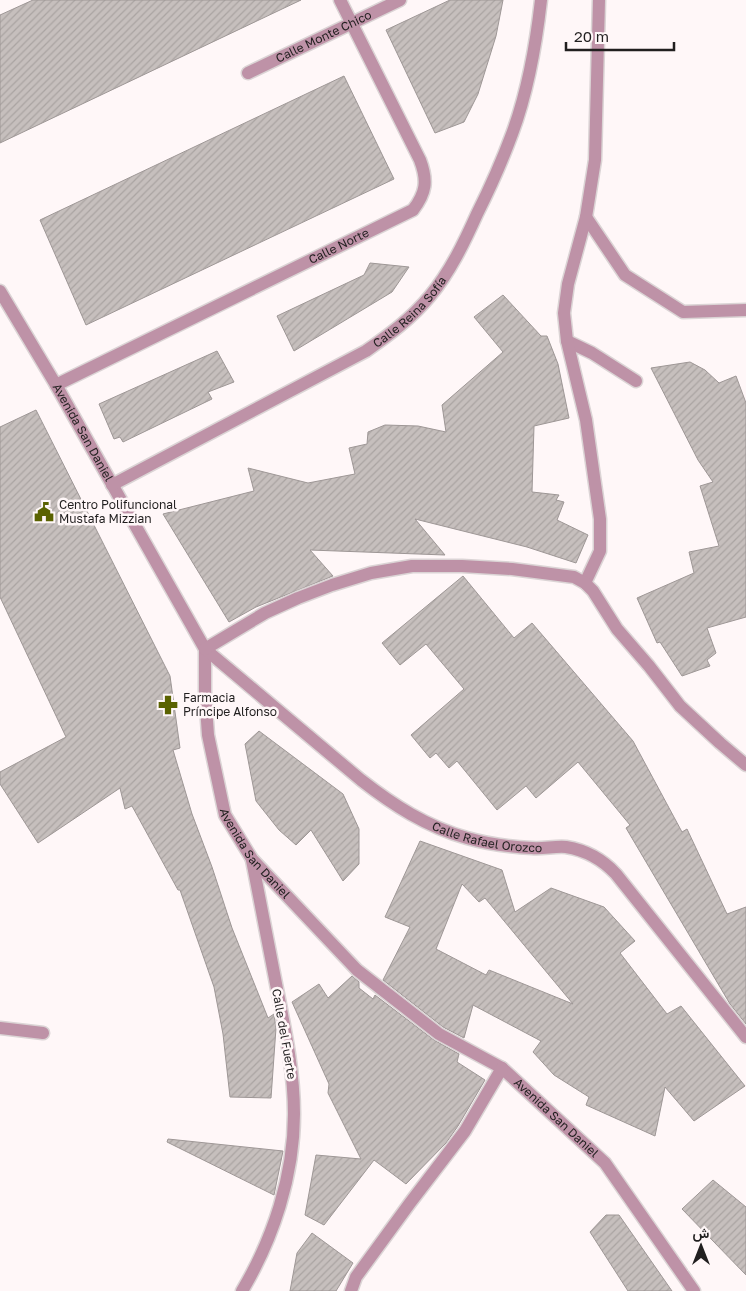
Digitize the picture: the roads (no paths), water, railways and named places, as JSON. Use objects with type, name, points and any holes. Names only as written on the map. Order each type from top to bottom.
[{"type":"street","name":"Calle Norte","points":[[56,385],[413,210],[421,199],[425,186],[425,173],[340,0]]},
{"type":"street","name":"Calle Monte Chico","points":[[248,73],[400,0]]},
{"type":"street","name":"Calle Reina Sofía","points":[[112,485],[366,351],[389,335],[429,297],[447,273],[462,247],[495,178],[513,133],[528,78],[536,40],[541,0]]},
{"type":"street","points":[[584,583],[600,551],[600,519],[586,420],[567,341],[564,313],[568,284],[586,217],[595,160],[599,0]]},
{"type":"street","points":[[586,217],[625,275],[683,312],[746,310]]},
{"type":"street","name":"Avenida San Daniel","points":[[0,291],[56,385],[205,649],[205,692],[208,734],[225,815],[252,860],[357,970],[439,1034],[502,1068],[605,1163],[694,1291]]},
{"type":"street","points":[[567,341],[592,353],[636,381]]},
{"type":"street","points":[[205,649],[265,613],[332,585],[372,573],[412,566],[462,566],[512,569],[574,578],[584,583],[593,591],[617,629],[680,706],[746,765]]},
{"type":"street","name":"Calle Rafael Orozco","points":[[205,649],[361,780],[385,799],[411,815],[468,839],[500,845],[533,848],[566,847],[584,852],[600,860],[616,874],[746,1037]]},
{"type":"street","name":"Calle del Fuerte","points":[[242,1291],[271,1234],[283,1193],[291,1151],[294,1116],[293,1082],[289,1049],[252,860]]},
{"type":"street","points":[[0,1028],[43,1033]]},
{"type":"street","points":[[351,1291],[362,1270],[465,1131],[502,1068]]},
{"type":"place","name":"Centro Polifuncional Mustafa Mizzian","points":[[44,512]]},
{"type":"place","name":"Farmacia Príncipe Alfonso","points":[[168,705]]}]
